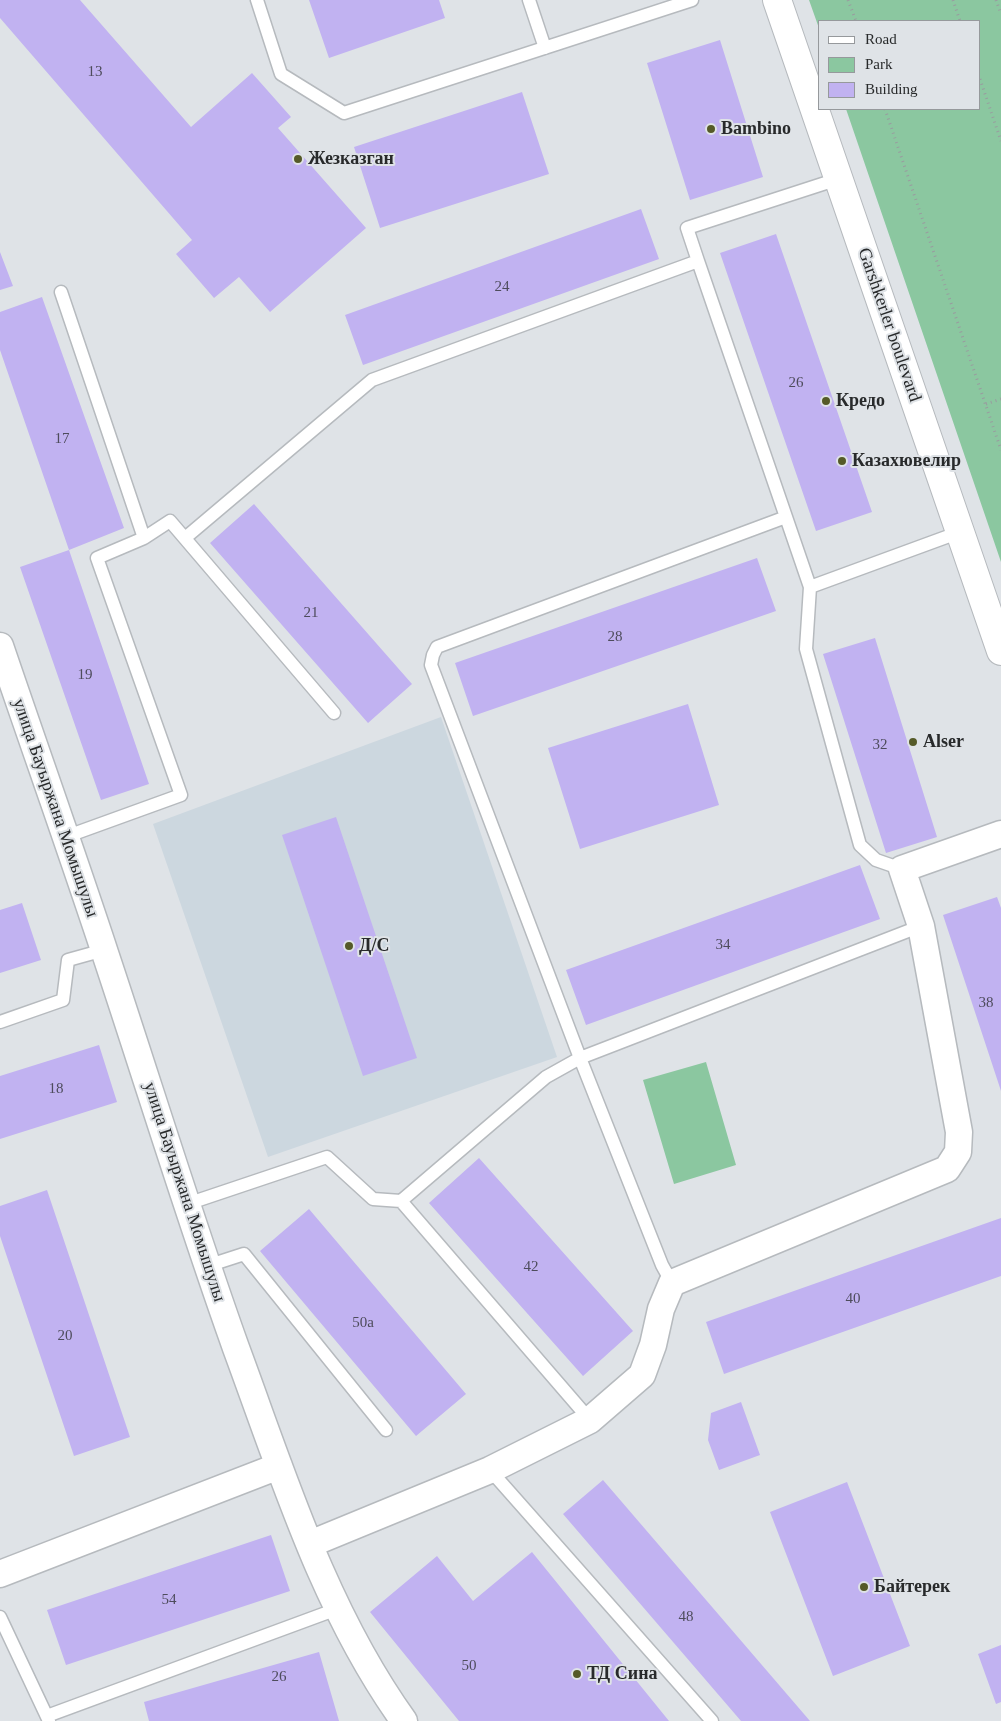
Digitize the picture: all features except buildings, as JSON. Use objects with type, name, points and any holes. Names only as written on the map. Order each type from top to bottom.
[{"type":"street","name":"Garshkerler boulevard","points":[[777,0],[1001,651]]},
{"type":"street","name":"улица Бауыржана Момышулы","points":[[0,646],[104,950],[207,1266],[279,1466],[337,1610],[392,1705],[404,1721]]},
{"type":"street","points":[[310,1544],[490,1470],[590,1420],[642,1375],[653,1345],[660,1309],[672,1283],[947,1169],[958,1152],[959,1132],[921,926],[902,869],[1001,834]]},
{"type":"street","points":[[0,1574],[279,1466]]},
{"type":"lane","points":[[257,0],[281,74],[344,113],[692,0]]},
{"type":"lane","points":[[529,0],[545,48]]},
{"type":"lane","points":[[838,179],[687,228],[810,587],[806,649],[860,845],[876,860],[902,869]]},
{"type":"lane","points":[[185,538],[372,380],[698,261]]},
{"type":"lane","points":[[61,292],[144,538]]},
{"type":"lane","points":[[672,1283],[662,1265],[580,1058],[431,665],[433,654],[438,647],[786,517]]},
{"type":"lane","points":[[65,837],[181,795],[98,558],[144,538],[170,521],[334,713]]},
{"type":"lane","points":[[810,587],[960,532]]},
{"type":"lane","points":[[187,1204],[327,1157],[373,1199],[400,1201],[546,1076],[580,1058],[921,926]]},
{"type":"lane","points":[[0,1022],[63,1000],[68,960],[104,950]]},
{"type":"lane","points":[[400,1201],[590,1420]]},
{"type":"lane","points":[[207,1266],[244,1254],[386,1430]]},
{"type":"lane","points":[[490,1470],[712,1721]]},
{"type":"lane","points":[[0,1618],[48,1719],[337,1610]]},
{"type":"path","points":[[848,0],[856,20]]},
{"type":"path","points":[[953,0],[960,20]]},
{"type":"path","points":[[996,0],[1001,14]]},
{"type":"path","points":[[981,81],[1001,141]]},
{"type":"path","points":[[885,110],[1001,450]]},
{"type":"path","points":[[986,404],[1001,399]]},
{"type":"shaded area","points":[[441,717],[557,1057],[268,1157],[153,824]]},
{"type":"green space","points":[[809,0],[1001,0],[1001,562],[846,110],[981,110],[981,20],[818,20],[818,25]]},
{"type":"green space","points":[[706,1062],[736,1165],[674,1184],[643,1080]]},
{"type":"place","name":"Bambino","points":[[711,129]]},
{"type":"place","name":"Жезказган","points":[[298,159]]},
{"type":"place","name":"Кредо","points":[[826,401]]},
{"type":"place","name":"Казахювелир","points":[[842,461]]},
{"type":"place","name":"Alser","points":[[913,742]]},
{"type":"place","name":"Д/С","points":[[349,946]]},
{"type":"place","name":"Байтерек","points":[[864,1587]]},
{"type":"place","name":"ТД Сина","points":[[577,1674]]}]
